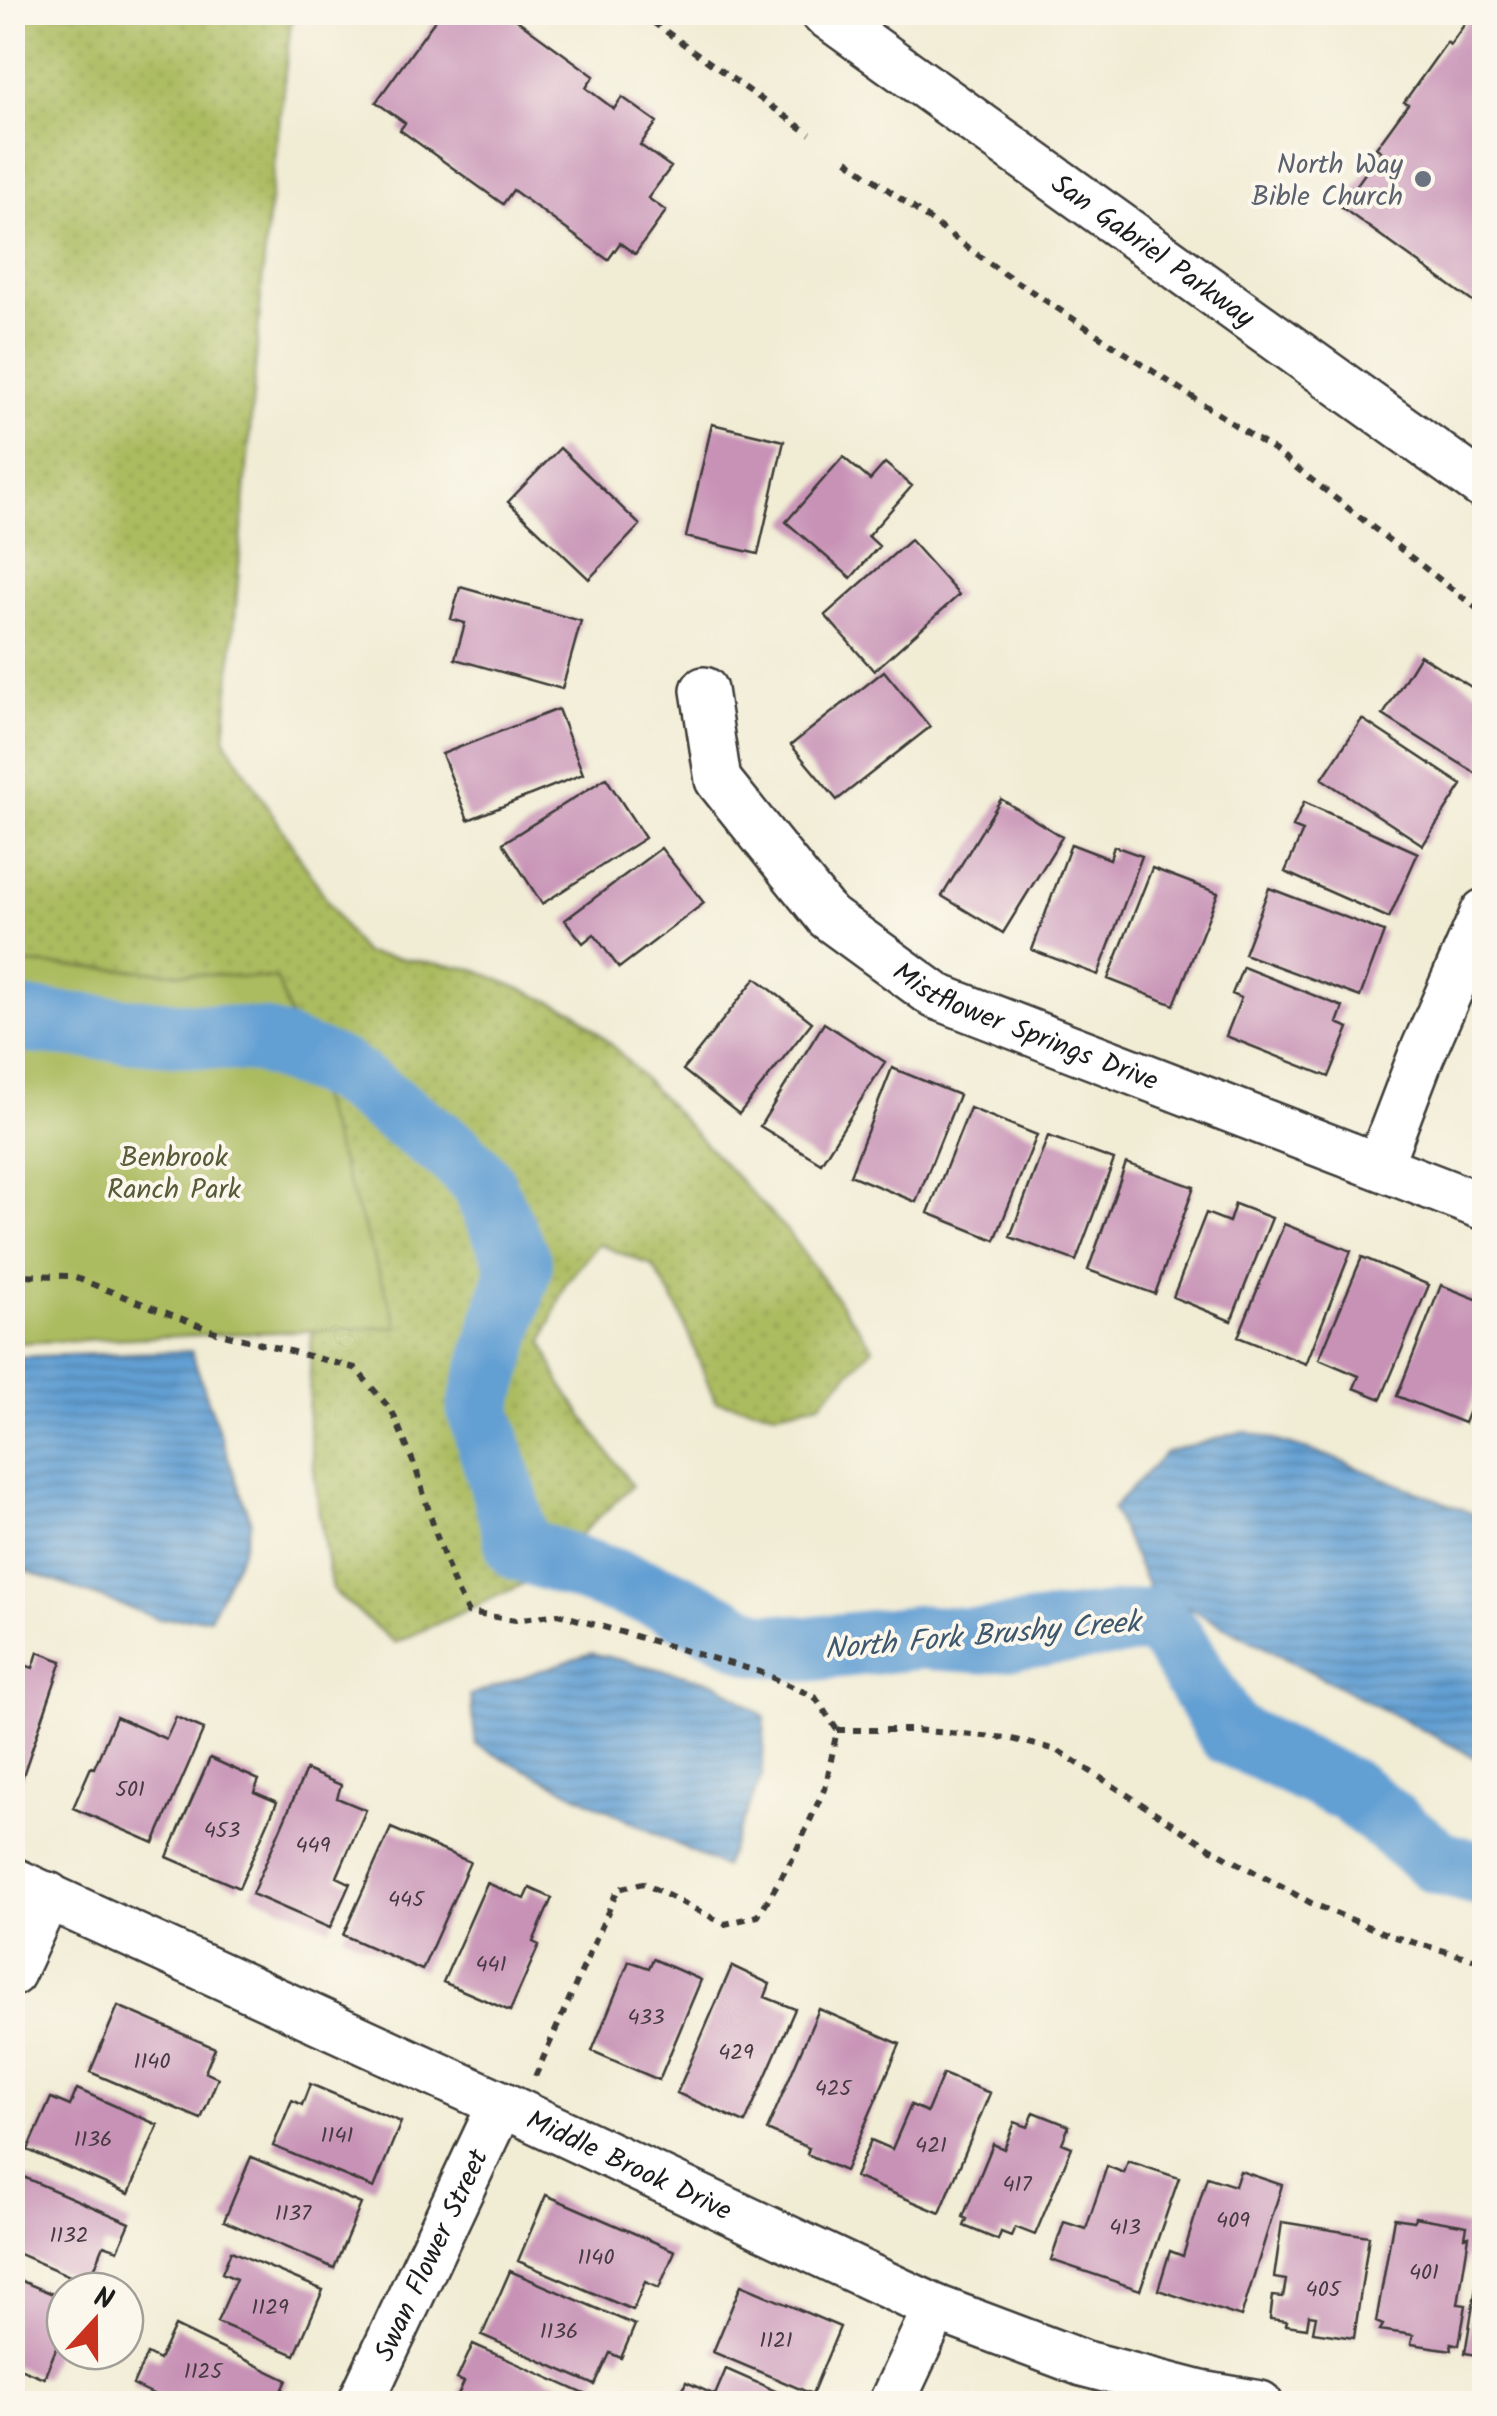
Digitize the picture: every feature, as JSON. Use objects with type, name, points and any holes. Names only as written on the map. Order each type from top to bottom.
[{"type":"street","name":"San Gabriel Parkway","points":[[822,12],[1484,488]]},
{"type":"street","name":"Mistflower Springs Drive","points":[[704,690],[718,780],[828,918],[936,996],[1484,1208]]},
{"type":"street","points":[[1379,1166],[1421,1056],[1484,912]]},
{"type":"street","points":[[12,1973],[30,1888]]},
{"type":"street","name":"Middle Brook Drive","points":[[30,1888],[517,2092],[936,2308],[1082,2363],[1202,2394],[1260,2404]]},
{"type":"street","name":"Swan Flower Street","points":[[360,2404],[517,2092]]},
{"type":"street","points":[[891,2404],[936,2308]]},
{"type":"path","points":[[640,13],[810,134]]},
{"type":"path","points":[[848,160],[996,268],[1276,452],[1484,614]]},
{"type":"path","points":[[12,1275],[71,1276],[216,1332],[355,1368],[392,1412],[416,1469],[455,1588],[468,1612],[516,1620],[558,1614],[760,1672],[815,1697],[838,1730],[826,1785],[794,1856],[758,1916],[725,1924],[643,1884],[618,1889],[517,2092]]},
{"type":"path","points":[[838,1730],[913,1730],[1008,1738],[1056,1750],[1212,1850],[1311,1903],[1391,1936],[1484,1962]]},
{"type":"green space","points":[[13,13],[292,13],[266,235],[225,739],[363,953],[474,969],[576,1012],[616,1049],[787,1231],[873,1348],[820,1403],[777,1412],[715,1401],[678,1308],[653,1266],[598,1244],[566,1283],[543,1342],[560,1383],[632,1486],[532,1580],[395,1643],[332,1590],[308,1418],[313,1309],[13,1082]]},
{"type":"green space","name":"Benbrook Ranch Park","points":[[12,963],[277,979],[398,1327],[13,1343]]},
{"type":"water","points":[[191,1351],[251,1522],[242,1551],[210,1617],[159,1619],[13,1566],[13,1357]]},
{"type":"water","points":[[1244,1431],[1328,1456],[1484,1518],[1484,1762],[1148,1587],[1112,1509],[1165,1453]]},
{"type":"water","points":[[591,1653],[718,1683],[765,1717],[762,1777],[723,1867],[476,1745],[470,1695]]},
{"type":"building","points":[[441,12],[506,12],[594,76],[586,88],[614,109],[622,97],[657,122],[640,145],[671,167],[648,198],[666,211],[635,254],[620,243],[608,260],[513,190],[503,204],[400,130],[405,123],[376,102]]},
{"type":"building","name":"North Way Bible Church","points":[[1473,12],[1484,12],[1484,310],[1341,207],[1381,151],[1376,148],[1408,104],[1404,102]]},
{"type":"building","points":[[712,424],[784,441],[758,554],[686,537]]},
{"type":"building","points":[[560,448],[640,525],[589,579],[508,502]]},
{"type":"building","points":[[843,457],[870,480],[885,463],[912,486],[868,536],[879,546],[851,578],[786,522]]},
{"type":"building","points":[[910,540],[959,595],[874,671],[825,615]]},
{"type":"building","points":[[460,587],[581,621],[562,689],[455,659],[465,623],[451,619]]},
{"type":"building","points":[[1420,655],[1484,695],[1484,768],[1480,776],[1383,715]]},
{"type":"building","points":[[884,671],[930,727],[837,800],[791,745]]},
{"type":"building","points":[[558,709],[583,774],[468,820],[442,754]]},
{"type":"building","points":[[1362,719],[1462,785],[1423,845],[1322,779]]},
{"type":"building","points":[[606,778],[645,838],[542,904],[503,843]]},
{"type":"building","points":[[1001,799],[1062,837],[1003,933],[942,896]]},
{"type":"building","points":[[1304,802],[1418,853],[1389,918],[1285,872],[1303,831],[1293,827]]},
{"type":"building","points":[[1071,844],[1110,859],[1114,846],[1142,856],[1098,975],[1032,950]]},
{"type":"building","points":[[661,848],[704,903],[619,968],[594,934],[583,943],[565,920]]},
{"type":"building","points":[[1152,868],[1218,893],[1174,1005],[1108,979]]},
{"type":"building","points":[[1269,888],[1384,932],[1360,997],[1244,954]]},
{"type":"building","points":[[1243,967],[1343,1007],[1337,1023],[1349,1028],[1329,1077],[1226,1036],[1241,998],[1232,994]]},
{"type":"building","points":[[756,978],[812,1022],[739,1114],[683,1070]]},
{"type":"building","points":[[824,1023],[885,1062],[821,1163],[760,1126]]},
{"type":"building","points":[[892,1068],[959,1095],[916,1202],[850,1175]]},
{"type":"building","points":[[970,1108],[1037,1135],[995,1240],[928,1213]]},
{"type":"building","points":[[1048,1136],[1114,1160],[1076,1261],[1010,1237]]},
{"type":"building","points":[[1126,1163],[1194,1187],[1155,1294],[1088,1270]]},
{"type":"building","points":[[1235,1204],[1272,1218],[1231,1321],[1173,1297],[1206,1213],[1229,1222]]},
{"type":"building","points":[[1284,1224],[1351,1251],[1306,1364],[1238,1337]]},
{"type":"building","points":[[1362,1257],[1429,1285],[1381,1399],[1354,1388],[1359,1376],[1319,1359]]},
{"type":"building","points":[[1441,1285],[1484,1302],[1484,1373],[1464,1423],[1397,1396]]},
{"type":"building","points":[[38,1652],[62,1661],[18,1790],[12,1788],[12,1661],[33,1668]]},
{"type":"building","points":[[116,1717],[166,1739],[176,1717],[204,1729],[154,1843],[73,1808]]},
{"type":"building","points":[[210,1758],[259,1780],[254,1792],[277,1802],[239,1888],[167,1857]]},
{"type":"building","points":[[306,1770],[341,1785],[337,1798],[366,1810],[337,1877],[350,1883],[330,1928],[252,1894]]},
{"type":"building","points":[[391,1828],[470,1862],[422,1970],[343,1935]]},
{"type":"building","points":[[487,1883],[525,1899],[530,1888],[552,1898],[533,1942],[539,1945],[510,2011],[443,1982]]},
{"type":"building","points":[[653,1959],[701,1980],[659,2080],[592,2051],[629,1961],[649,1968]]},
{"type":"building","points":[[732,1966],[770,1984],[765,1997],[795,2009],[745,2123],[677,2093]]},
{"type":"building","points":[[118,2006],[215,2048],[205,2072],[218,2078],[201,2119],[90,2072]]},
{"type":"building","points":[[819,2009],[900,2044],[845,2171],[807,2154],[809,2148],[767,2130]]},
{"type":"building","points":[[943,2074],[990,2093],[940,2213],[855,2177],[871,2140],[892,2149],[911,2105],[927,2112]]},
{"type":"building","points":[[310,2084],[401,2122],[374,2188],[273,2146],[292,2100],[302,2105]]},
{"type":"building","points":[[77,2089],[158,2125],[129,2194],[28,2150],[51,2098],[70,2106]]},
{"type":"building","points":[[1034,2112],[1069,2126],[1062,2143],[1072,2147],[1035,2235],[1015,2227],[1011,2236],[1001,2232],[998,2240],[964,2226],[967,2219],[963,2217],[993,2144],[1004,2149],[1015,2122],[1028,2127]]},
{"type":"building","points":[[251,2157],[361,2204],[334,2268],[224,2221]]},
{"type":"building","points":[[1128,2161],[1179,2178],[1140,2290],[1051,2260],[1064,2222],[1086,2229],[1107,2166],[1124,2173]]},
{"type":"building","points":[[1240,2171],[1282,2185],[1241,2317],[1158,2290],[1170,2251],[1183,2256],[1207,2177],[1235,2186]]},
{"type":"building","points":[[21,2176],[130,2223],[118,2250],[104,2245],[93,2271],[58,2271],[12,2251],[12,2196]]},
{"type":"building","points":[[546,2195],[675,2251],[659,2288],[645,2282],[633,2310],[518,2261]]},
{"type":"building","points":[[1415,2217],[1467,2226],[1465,2237],[1469,2236],[1458,2304],[1466,2305],[1459,2345],[1451,2343],[1452,2350],[1411,2344],[1413,2335],[1380,2330],[1383,2325],[1376,2322],[1394,2218],[1414,2221]]},
{"type":"building","points":[[1282,2222],[1369,2236],[1354,2338],[1313,2332],[1316,2316],[1309,2315],[1307,2328],[1270,2319],[1273,2296],[1283,2297],[1286,2280],[1274,2278]]},
{"type":"building","points":[[231,2251],[323,2290],[295,2355],[217,2322],[236,2279],[222,2273]]},
{"type":"building","points":[[1484,2251],[1484,2356],[1465,2353]]},
{"type":"building","points":[[510,2271],[635,2325],[621,2358],[610,2353],[595,2385],[482,2335]]},
{"type":"building","points":[[12,2277],[45,2291],[47,2371],[44,2378],[12,2365]]},
{"type":"building","points":[[741,2285],[840,2327],[812,2394],[713,2352]]},
{"type":"building","points":[[175,2326],[287,2380],[276,2404],[172,2404],[133,2385],[139,2371],[145,2371],[147,2354],[159,2360]]},
{"type":"building","points":[[473,2344],[607,2404],[454,2404],[464,2382],[457,2379]]},
{"type":"building","points":[[726,2369],[796,2400],[794,2404],[676,2404],[686,2382],[715,2395]]},
{"type":"waterway","name":"North Fork Brushy Creek","points":[[12,1020],[261,1041],[341,1071],[454,1153],[481,1181],[520,1265],[479,1409],[518,1548],[664,1598],[755,1643],[811,1649],[919,1637],[984,1641],[1153,1620],[1173,1640],[1229,1733],[1352,1792],[1439,1863],[1484,1875]]},
{"type":"place","name":"North Way Bible Church","points":[[1423,179]]}]
